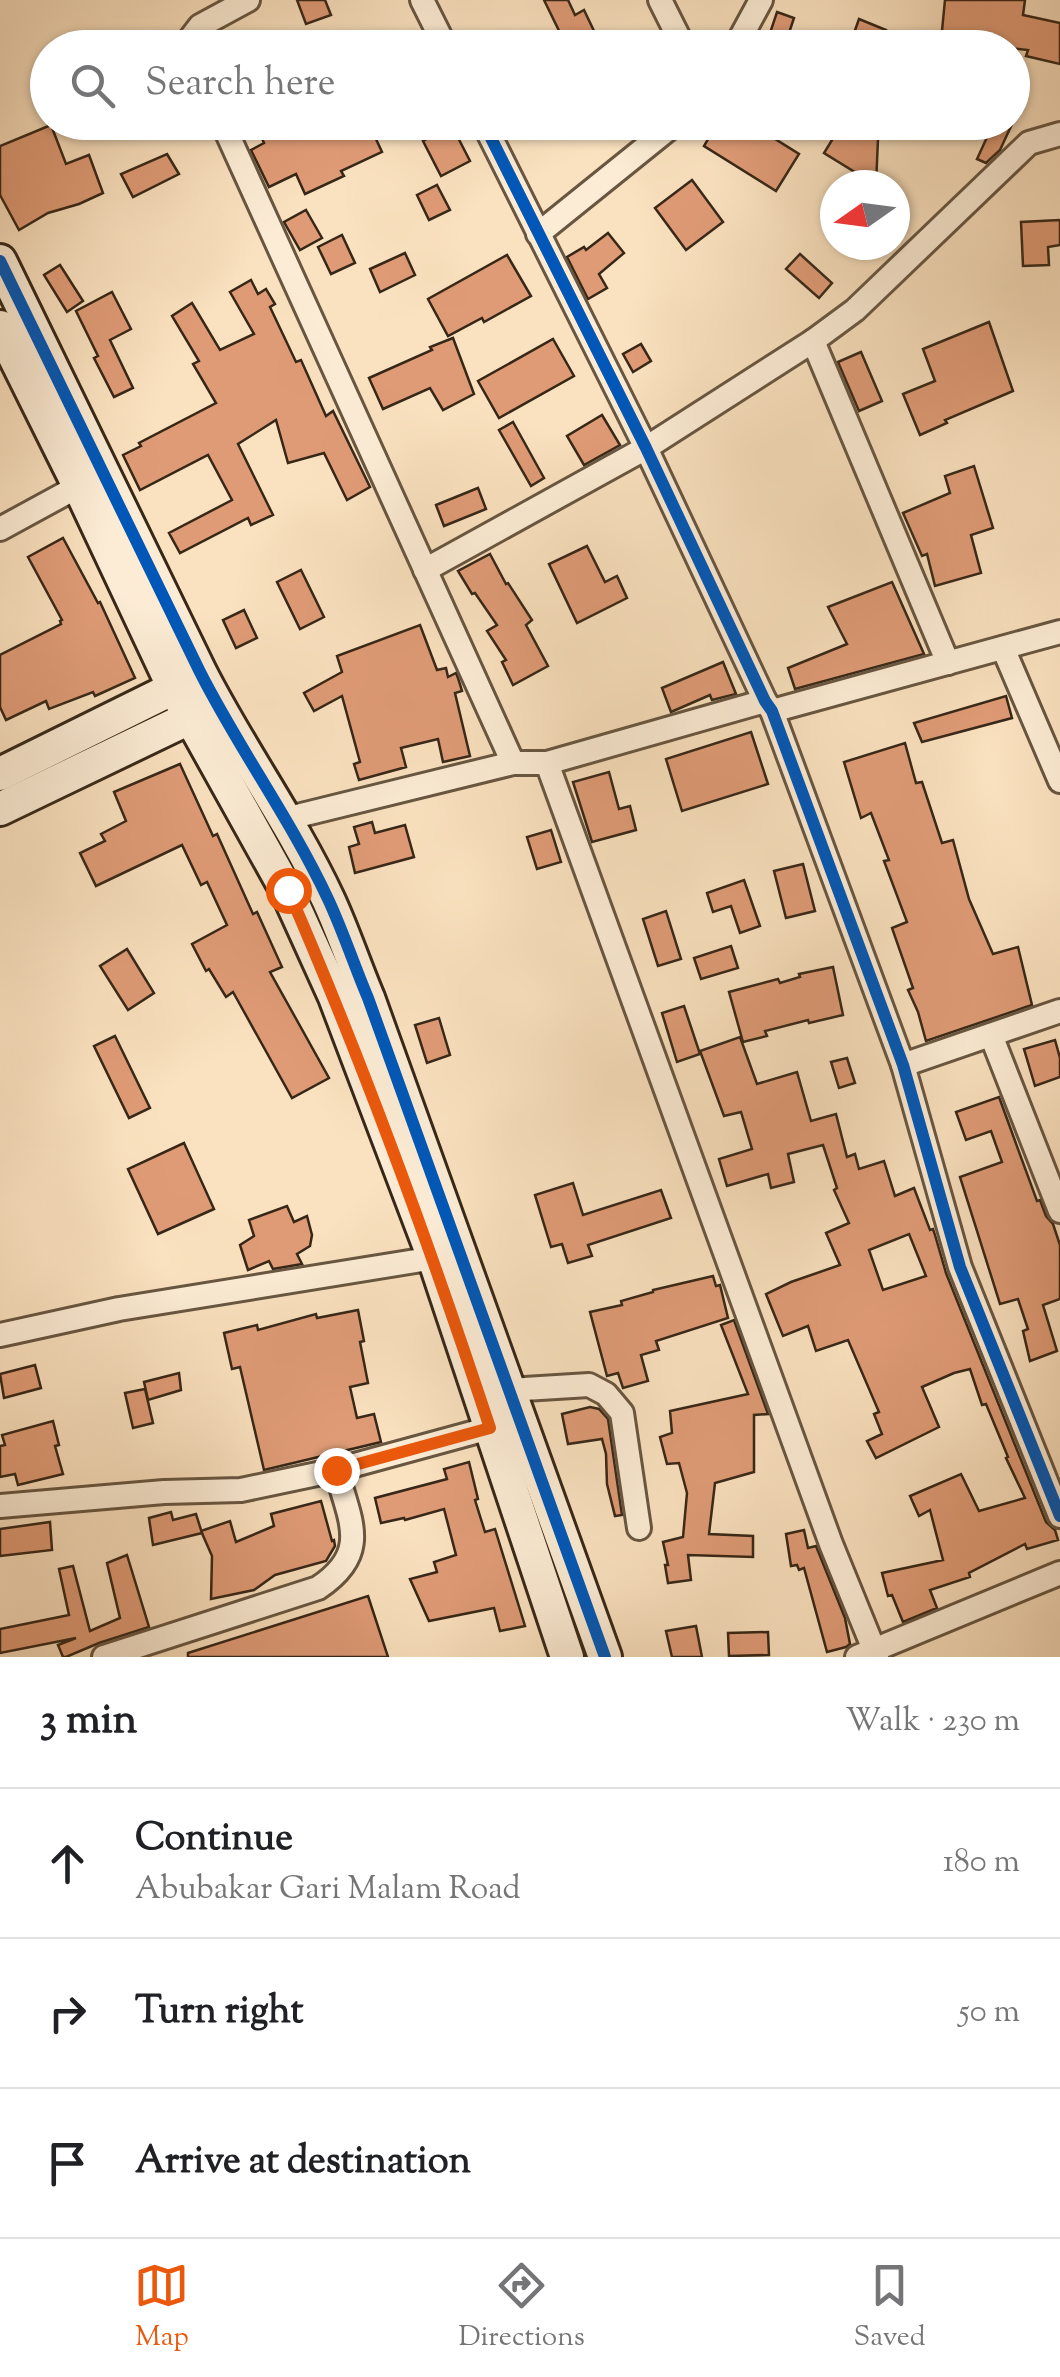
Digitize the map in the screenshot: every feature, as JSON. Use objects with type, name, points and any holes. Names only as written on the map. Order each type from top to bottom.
[{"type":"street","points":[[197,30],[248,0]]},
{"type":"street","points":[[422,0],[437,30]]},
{"type":"street","points":[[660,0],[675,30]]},
{"type":"street","points":[[745,30],[761,0]]},
{"type":"street","points":[[425,570],[646,448],[813,341],[855,310],[1029,142],[1060,134]]},
{"type":"street","points":[[230,140],[513,763]]},
{"type":"street","points":[[492,140],[646,448],[768,706],[904,1065],[960,1268],[1060,1516]]},
{"type":"street","points":[[538,234],[655,140]]},
{"type":"street","points":[[0,261],[187,680]]},
{"type":"street","points":[[0,327],[79,486],[203,711],[334,997],[434,1258],[567,1657]]},
{"type":"street","points":[[813,341],[948,663]]},
{"type":"street","points":[[0,529],[79,486]]},
{"type":"street","points":[[285,819],[513,763],[547,763],[1060,632]]},
{"type":"street","points":[[1003,648],[1060,781]]},
{"type":"street","points":[[0,774],[187,680]]},
{"type":"street","points":[[0,809],[203,711]]},
{"type":"street","points":[[203,711],[285,819],[328,899],[368,998],[605,1657]]},
{"type":"street","points":[[547,763],[869,1655],[1060,1573]]},
{"type":"street","points":[[904,1065],[1060,1010]]},
{"type":"street","points":[[991,1035],[1060,1211]]},
{"type":"street","points":[[0,1335],[119,1309],[434,1258]]},
{"type":"street","points":[[508,1390],[589,1385],[606,1394],[622,1413],[639,1528]]},
{"type":"street","points":[[0,1506],[164,1492],[241,1490],[336,1470],[490,1428]]},
{"type":"street","points":[[104,1657],[318,1588],[335,1577],[350,1557],[354,1532],[336,1470]]},
{"type":"building","points":[[297,0],[325,0],[331,15],[306,24]]},
{"type":"building","points":[[544,0],[568,0],[575,15],[584,10],[594,30],[559,30]]},
{"type":"building","points":[[945,0],[1025,0],[1023,15],[1060,23],[1060,64],[1030,57],[1030,30],[942,30]]},
{"type":"building","points":[[777,12],[794,18],[790,30],[771,30]]},
{"type":"building","points":[[859,19],[886,30],[855,30]]},
{"type":"building","points":[[30,134],[30,140],[57,140],[66,164],[89,155],[103,193],[48,213],[19,230],[0,195],[0,146]]},
{"type":"building","points":[[263,140],[376,140],[382,152],[305,194],[296,174],[269,187],[251,150],[264,143]]},
{"type":"building","points":[[459,140],[470,161],[441,176],[423,141]]},
{"type":"building","points":[[708,140],[777,140],[799,154],[776,191],[704,146]]},
{"type":"building","points":[[832,140],[878,140],[877,170],[852,170],[824,153]]},
{"type":"building","points":[[986,140],[1005,140],[986,163],[977,159]]},
{"type":"building","points":[[167,154],[179,174],[133,197],[121,174]]},
{"type":"building","points":[[692,180],[723,222],[686,250],[655,208]]},
{"type":"building","points":[[437,185],[450,210],[429,220],[417,195]]},
{"type":"building","points":[[306,210],[322,238],[300,250],[284,222]]},
{"type":"building","points":[[1060,220],[1060,245],[1048,247],[1049,265],[1023,266],[1021,222]]},
{"type":"building","points":[[608,233],[624,253],[599,274],[607,288],[588,299],[567,257],[584,247],[586,250]]},
{"type":"building","points":[[342,235],[355,263],[331,274],[318,247]]},
{"type":"building","points":[[405,253],[415,275],[380,292],[370,269]]},
{"type":"building","points":[[800,254],[832,283],[819,298],[786,269]]},
{"type":"building","points":[[507,255],[531,296],[484,322],[482,318],[448,336],[428,299]]},
{"type":"building","points":[[60,265],[83,301],[67,312],[44,275]]},
{"type":"building","points":[[251,280],[258,294],[266,289],[275,304],[270,307],[296,362],[301,360],[326,416],[333,411],[370,487],[347,500],[324,453],[288,463],[276,420],[238,444],[273,515],[251,525],[248,518],[180,553],[169,533],[232,500],[208,455],[140,490],[123,455],[216,403],[193,364],[199,361],[172,316],[192,303],[220,350],[254,334],[230,292]]},
{"type":"building","points":[[112,292],[131,329],[110,340],[133,388],[114,397],[76,311]]},
{"type":"building","points":[[989,322],[1013,391],[920,435],[903,394],[935,381],[923,349]]},
{"type":"building","points":[[453,338],[474,394],[443,410],[430,388],[383,409],[369,378]]},
{"type":"building","points":[[553,339],[574,376],[499,418],[478,381]]},
{"type":"building","points":[[641,344],[651,361],[633,372],[623,354]]},
{"type":"building","points":[[861,352],[882,401],[859,411],[838,362]]},
{"type":"building","points":[[602,415],[620,445],[584,465],[567,436]]},
{"type":"building","points":[[513,422],[544,478],[531,486],[499,430]]},
{"type":"building","points":[[974,466],[993,528],[971,535],[981,573],[935,586],[927,554],[922,556],[903,513],[950,493],[945,476]]},
{"type":"building","points":[[478,488],[486,509],[444,526],[436,505]]},
{"type":"building","points":[[63,538],[100,602],[135,678],[95,696],[93,692],[49,709],[46,701],[6,720],[0,707],[0,655],[62,620],[28,557]]},
{"type":"building","points":[[587,546],[605,582],[617,576],[627,598],[577,623],[549,564]]},
{"type":"building","points":[[490,554],[532,620],[526,625],[548,666],[513,685],[502,662],[506,660],[487,631],[497,625],[458,571]]},
{"type":"building","points":[[301,570],[324,617],[300,629],[277,582]]},
{"type":"building","points":[[892,582],[924,654],[795,689],[788,668],[847,644],[828,607]]},
{"type":"building","points":[[244,610],[257,638],[236,648],[223,620]]},
{"type":"building","points":[[420,625],[437,670],[446,668],[448,677],[456,673],[458,678],[462,691],[455,693],[470,756],[443,762],[438,739],[401,748],[406,767],[359,780],[354,764],[360,762],[342,696],[314,711],[304,693],[342,672],[337,656]]},
{"type":"building","points":[[723,662],[736,694],[712,700],[710,695],[671,712],[662,688]]},
{"type":"building","points":[[1006,696],[1012,718],[922,742],[914,723]]},
{"type":"building","points":[[751,732],[768,784],[682,811],[666,759]]},
{"type":"building","points":[[905,743],[916,783],[922,782],[942,843],[953,840],[969,899],[993,954],[1018,947],[1032,1005],[926,1041],[892,928],[907,922],[884,861],[889,860],[871,813],[861,818],[844,762]]},
{"type":"building","points":[[180,764],[282,967],[270,972],[329,1078],[292,1098],[233,992],[226,997],[192,944],[227,925],[207,882],[201,885],[182,845],[96,886],[80,853],[105,841],[101,834],[126,821],[114,792]]},
{"type":"building","points":[[609,772],[619,809],[630,806],[636,830],[592,842],[573,782]]},
{"type":"building","points":[[372,822],[375,833],[405,825],[414,857],[355,873],[349,847],[359,844],[354,827]]},
{"type":"building","points":[[551,830],[561,862],[537,869],[527,837]]},
{"type":"building","points":[[803,864],[815,911],[786,918],[774,871]]},
{"type":"building","points":[[744,880],[760,926],[740,933],[731,906],[713,912],[707,893]]},
{"type":"building","points":[[666,911],[681,959],[658,966],[643,919]]},
{"type":"building","points":[[731,946],[738,968],[701,979],[694,958]]},
{"type":"building","points":[[127,949],[154,993],[128,1010],[100,966]]},
{"type":"building","points":[[833,967],[843,1015],[765,1031],[767,1036],[743,1042],[729,992],[778,979],[780,983],[800,977],[799,974]]},
{"type":"building","points":[[684,1006],[700,1054],[677,1062],[662,1013]]},
{"type":"building","points":[[439,1018],[450,1055],[427,1063],[415,1025]]},
{"type":"building","points":[[115,1036],[150,1108],[129,1118],[94,1046]]},
{"type":"building","points":[[740,1037],[757,1084],[797,1072],[811,1121],[836,1114],[847,1157],[855,1154],[859,1169],[884,1161],[895,1196],[914,1188],[1046,1522],[1055,1530],[1058,1540],[1027,1549],[1025,1544],[969,1573],[970,1577],[930,1590],[937,1608],[903,1622],[892,1595],[888,1596],[882,1573],[943,1560],[930,1510],[919,1516],[910,1496],[961,1474],[979,1511],[1025,1498],[986,1404],[982,1405],[970,1369],[922,1387],[939,1427],[876,1458],[867,1441],[882,1434],[874,1414],[879,1412],[848,1340],[816,1351],[808,1326],[783,1336],[766,1294],[840,1265],[826,1233],[849,1223],[834,1190],[837,1188],[823,1145],[788,1154],[794,1182],[771,1188],[768,1174],[727,1186],[719,1159],[752,1149],[741,1112],[724,1116],[700,1051]],"holes":[[[909,1234],[926,1276],[883,1290],[869,1250]]]},
{"type":"building","points":[[1055,1040],[1060,1077],[1035,1086],[1024,1049]]},
{"type":"building","points":[[847,1058],[855,1083],[839,1088],[831,1062]]},
{"type":"building","points":[[999,1097],[1037,1201],[1040,1200],[1053,1224],[1060,1245],[1060,1299],[1043,1305],[1057,1351],[1030,1361],[1023,1331],[1028,1329],[1018,1299],[1000,1304],[960,1177],[1002,1162],[991,1131],[966,1140],[956,1112]]},
{"type":"building","points":[[184,1143],[214,1209],[158,1234],[128,1169]]},
{"type":"building","points":[[573,1183],[583,1215],[661,1190],[671,1218],[588,1245],[592,1256],[568,1263],[562,1244],[551,1247],[535,1195]]},
{"type":"building","points":[[287,1206],[294,1222],[307,1216],[312,1235],[310,1246],[297,1254],[302,1264],[273,1269],[269,1261],[248,1270],[240,1245],[254,1236],[249,1220]]},
{"type":"building","points":[[713,1276],[716,1286],[720,1285],[728,1318],[656,1341],[659,1350],[641,1355],[648,1381],[623,1388],[618,1373],[607,1376],[590,1312],[622,1305],[621,1301],[653,1290]]},
{"type":"building","points":[[358,1310],[368,1383],[350,1387],[357,1418],[374,1414],[381,1442],[264,1470],[240,1367],[232,1369],[224,1333],[257,1325],[258,1330],[316,1314],[317,1318]]},
{"type":"building","points":[[734,1320],[768,1414],[754,1415],[754,1472],[715,1483],[709,1534],[753,1536],[753,1557],[688,1555],[691,1580],[668,1583],[663,1542],[683,1537],[687,1493],[679,1463],[667,1464],[660,1437],[672,1433],[670,1411],[748,1394],[721,1325]]},
{"type":"building","points":[[35,1365],[41,1388],[4,1398],[0,1374]]},
{"type":"building","points":[[179,1373],[181,1390],[148,1400],[144,1382]]},
{"type":"building","points":[[145,1389],[153,1423],[133,1428],[125,1393]]},
{"type":"building","points":[[590,1407],[599,1409],[608,1419],[622,1515],[615,1516],[602,1439],[568,1444],[562,1414]]},
{"type":"building","points":[[53,1421],[63,1474],[18,1485],[15,1474],[0,1477],[0,1446],[5,1445],[2,1435]]},
{"type":"building","points":[[469,1462],[485,1532],[495,1529],[525,1626],[500,1631],[494,1608],[429,1621],[410,1579],[437,1572],[434,1562],[456,1555],[444,1509],[381,1523],[375,1498],[447,1479],[444,1469]]},
{"type":"building","points":[[321,1501],[335,1546],[326,1561],[275,1575],[254,1590],[211,1599],[212,1556],[201,1531],[230,1521],[236,1542],[274,1526],[271,1514]]},
{"type":"building","points":[[171,1512],[173,1520],[196,1514],[202,1533],[153,1545],[149,1518]]},
{"type":"building","points":[[50,1522],[52,1550],[0,1556],[0,1529]]},
{"type":"building","points":[[804,1530],[808,1548],[816,1546],[845,1618],[850,1644],[846,1647],[827,1652],[804,1568],[791,1566],[786,1534]]},
{"type":"building","points":[[127,1555],[149,1627],[66,1657],[58,1645],[76,1638],[0,1653],[0,1629],[69,1615],[59,1569],[73,1566],[90,1631],[120,1618],[107,1563]]},
{"type":"building","points":[[368,1596],[388,1657],[188,1657],[188,1653]]},
{"type":"building","points":[[696,1626],[702,1657],[672,1657],[666,1631]]},
{"type":"building","points":[[768,1632],[769,1655],[729,1656],[728,1633]]},
{"type":"cycle path","points":[[492,140],[772,711],[903,1065],[960,1267],[1060,1516]]},
{"type":"cycle path","points":[[0,261],[200,672],[298,841],[333,911],[368,998],[605,1657]]},
{"type":"route","points":[[288,890],[393,1146],[490,1428],[336,1470]]}]
